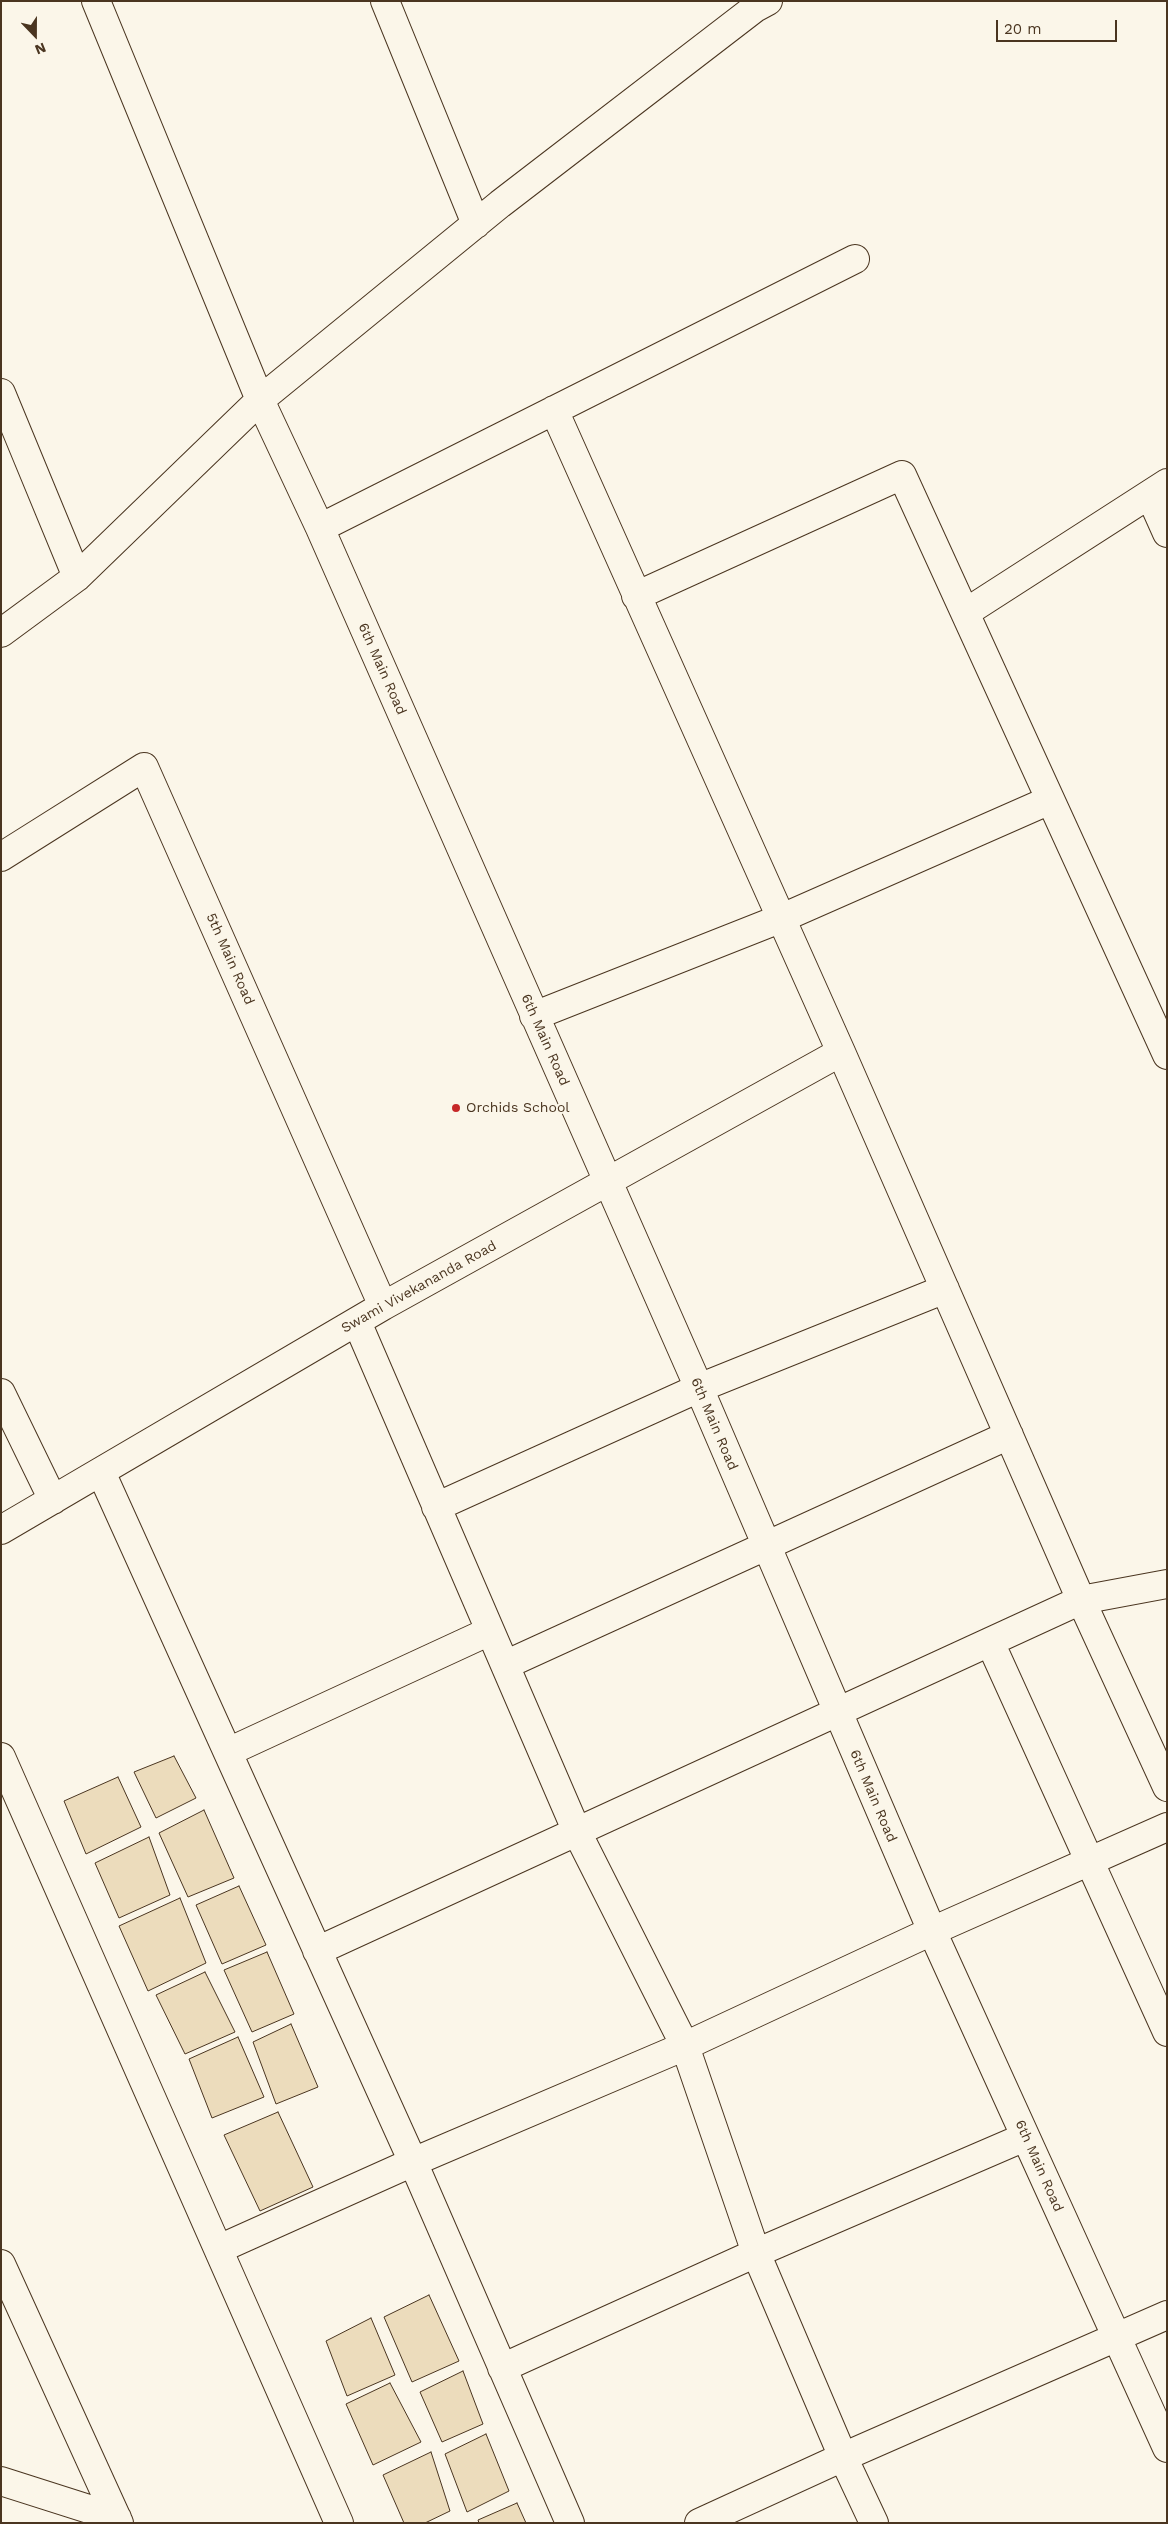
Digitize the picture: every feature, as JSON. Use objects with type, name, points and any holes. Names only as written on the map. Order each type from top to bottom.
[{"type":"street","name":"6th Main Road","points":[[96,1],[260,400],[320,528],[699,1388],[765,1546],[932,1931],[1167,2448]]},
{"type":"street","points":[[385,1],[476,224]]},
{"type":"street","points":[[1,633],[77,577],[260,400],[476,224],[747,14],[768,1]]},
{"type":"street","points":[[320,528],[855,259]]},
{"type":"street","points":[[1,393],[77,577]]},
{"type":"street","points":[[554,410],[842,1052],[1080,1600],[1167,1787]]},
{"type":"street","points":[[636,596],[902,475],[1167,1055]]},
{"type":"street","points":[[965,613],[1158,489],[1167,533]]},
{"type":"street","name":"5th Main Road","points":[[1,857],[144,767],[384,1306]]},
{"type":"street","points":[[534,1016],[782,918],[1050,800]]},
{"type":"street","name":"Swami Vivekananda Road","points":[[1,1530],[384,1306],[842,1052]]},
{"type":"street","points":[[436,1507],[699,1388],[945,1289]]},
{"type":"street","points":[[356,1322],[577,1832],[686,2046],[756,2253],[843,2457],[874,2523]]},
{"type":"street","points":[[1,1393],[53,1500]]},
{"type":"street","points":[[505,1665],[1009,1435]]},
{"type":"street","points":[[101,1472],[413,2162],[570,2523]]},
{"type":"street","points":[[317,1951],[1080,1600],[1167,1584]]},
{"type":"street","points":[[228,1752],[490,1630]]},
{"type":"street","points":[[990,1642],[1167,2032]]},
{"type":"street","points":[[1,1756],[340,2523]]},
{"type":"street","points":[[219,2249],[413,2162],[686,2046],[932,1931],[1167,1827]]},
{"type":"street","points":[[502,2368],[756,2253],[1025,2137]]},
{"type":"street","points":[[1,2264],[118,2520]]},
{"type":"street","points":[[699,2523],[843,2457],[1167,2315]]},
{"type":"street","points":[[1,2481],[118,2520]]},
{"type":"building","points":[[174,1756],[196,1798],[156,1818],[134,1772]]},
{"type":"building","points":[[118,1777],[141,1827],[86,1854],[64,1801]]},
{"type":"building","points":[[204,1810],[234,1878],[188,1897],[159,1833]]},
{"type":"building","points":[[149,1837],[170,1895],[119,1918],[95,1863]]},
{"type":"building","points":[[239,1886],[266,1945],[222,1964],[196,1905]]},
{"type":"building","points":[[180,1898],[206,1963],[148,1991],[119,1926]]},
{"type":"building","points":[[267,1952],[294,2014],[252,2032],[224,1970]]},
{"type":"building","points":[[205,1972],[235,2032],[185,2054],[156,1995]]},
{"type":"building","points":[[291,2024],[318,2087],[276,2104],[253,2042]]},
{"type":"building","points":[[238,2037],[264,2097],[212,2118],[189,2059]]},
{"type":"building","points":[[278,2112],[313,2187],[260,2211],[224,2135]]},
{"type":"building","points":[[429,2295],[459,2361],[412,2382],[384,2317]]},
{"type":"building","points":[[371,2318],[395,2375],[347,2396],[326,2341]]},
{"type":"building","points":[[463,2371],[483,2424],[442,2442],[420,2392]]},
{"type":"building","points":[[390,2383],[421,2442],[373,2465],[346,2404]]},
{"type":"building","points":[[486,2434],[509,2491],[467,2512],[445,2454]]},
{"type":"building","points":[[431,2452],[450,2511],[425,2523],[404,2523],[383,2475]]},
{"type":"building","points":[[517,2503],[526,2523],[479,2523],[478,2520]]},
{"type":"place","name":"Orchids School","points":[[456,1108]]}]
